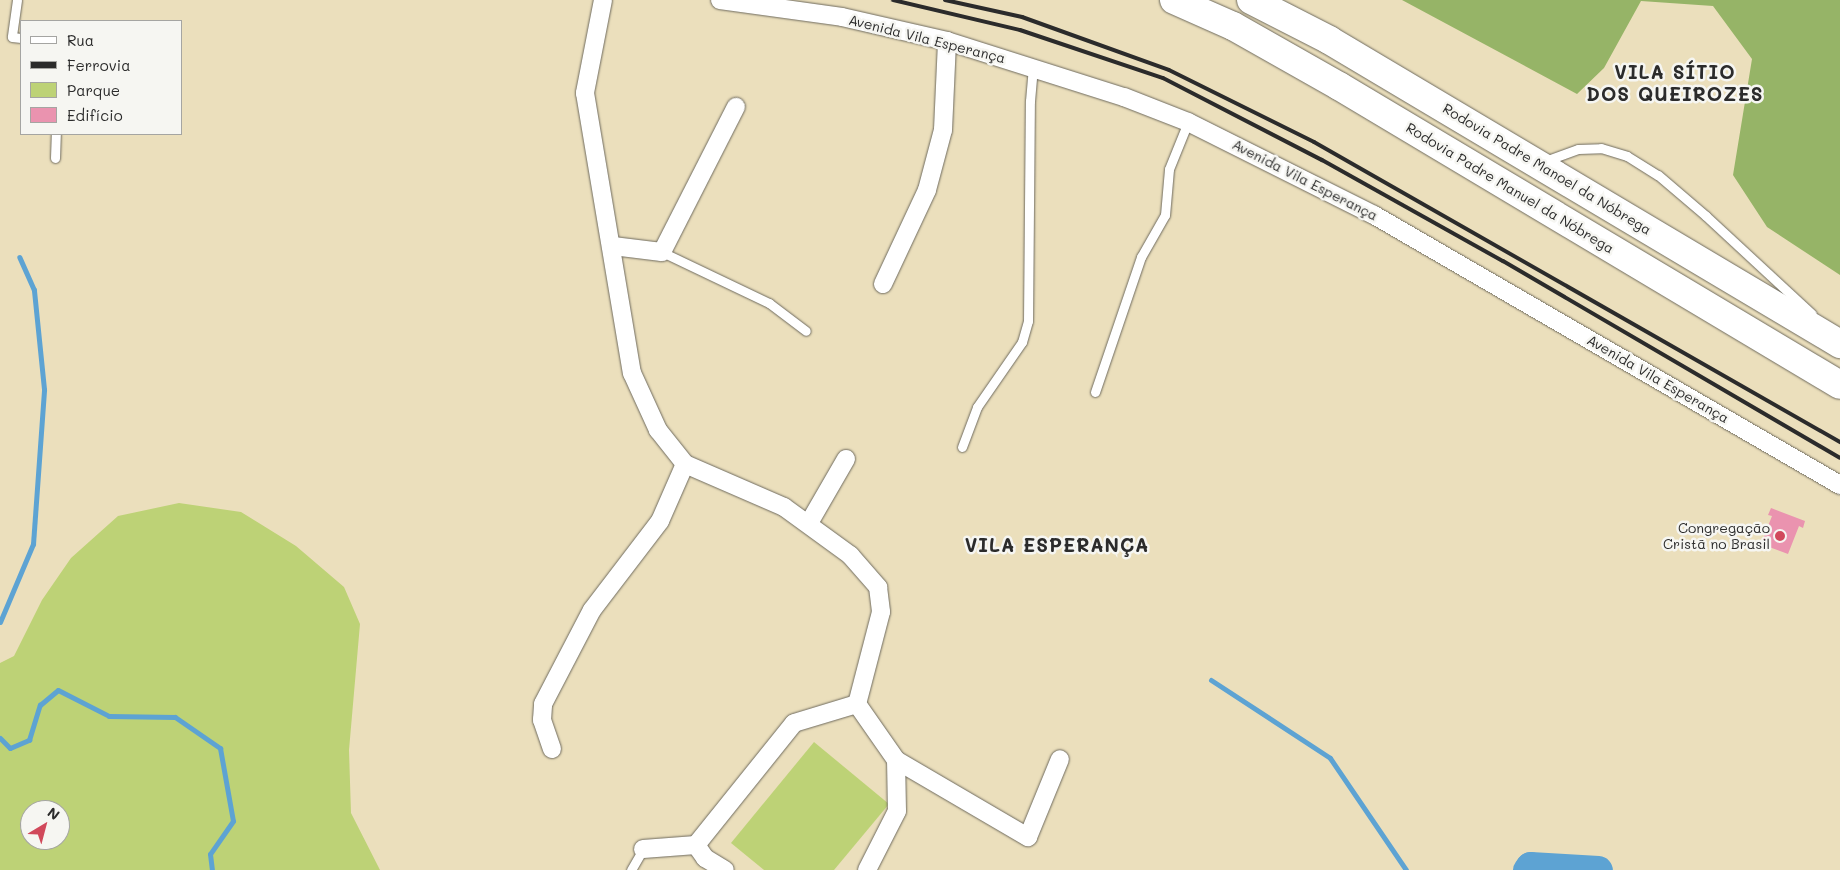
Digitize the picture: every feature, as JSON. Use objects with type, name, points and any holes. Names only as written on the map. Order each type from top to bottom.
[{"type":"highway","name":"Rodovia Padre Manuel da Nóbrega","points":[[1174,0],[1233,26],[1339,86],[1840,385]]},
{"type":"highway","name":"Rodovia Padre Manoel da Nóbrega","points":[[1251,0],[1329,40],[1840,344]]},
{"type":"street","points":[[603,0],[585,93],[613,246],[622,326],[632,373],[658,430],[685,464],[784,507],[809,523],[850,555],[878,587],[881,612],[857,704],[896,760],[1028,837],[1060,759]]},
{"type":"street","name":"Avenida Vila Esperança","points":[[720,0],[842,17],[947,41],[1033,67],[1188,122],[1374,215],[1840,485]]},
{"type":"street","points":[[883,284],[927,190],[943,130],[947,41]]},
{"type":"street","points":[[613,246],[662,252],[736,107]]},
{"type":"street","points":[[809,523],[846,459]]},
{"type":"street","points":[[552,750],[542,720],[543,704],[592,610],[660,521],[685,464]]},
{"type":"street","points":[[643,849],[696,845],[794,723],[857,704]]},
{"type":"street","points":[[867,870],[897,810],[896,760]]},
{"type":"street","points":[[696,845],[705,858],[725,870]]},
{"type":"lane","points":[[17,0],[12,37],[20,38]]},
{"type":"lane","points":[[962,447],[977,407],[1022,342],[1028,321],[1030,101],[1033,67]]},
{"type":"lane","points":[[1095,392],[1141,257],[1166,215],[1169,169],[1188,122]]},
{"type":"lane","points":[[55,158],[56,135]]},
{"type":"lane","points":[[1538,164],[1578,150],[1601,148],[1627,156],[1658,175],[1706,216],[1840,340]]},
{"type":"lane","points":[[662,252],[769,303],[806,331]]},
{"type":"lane","points":[[631,870],[643,849]]},
{"type":"green space","points":[[1402,0],[1840,0],[1840,275],[1767,227],[1733,175],[1752,59],[1713,6],[1641,1],[1604,68],[1577,94]]},
{"type":"green space","points":[[179,503],[241,512],[296,546],[344,587],[360,624],[349,750],[351,813],[380,870],[0,870],[0,663],[14,656],[42,600],[71,558],[118,516]]},
{"type":"green space","points":[[814,742],[889,804],[834,870],[764,870],[731,843]]},
{"type":"building","name":"Congregação Cristã no Brasil","points":[[1771,508],[1805,521],[1803,528],[1799,526],[1788,554],[1761,544],[1772,516],[1768,515]]},
{"type":"waterway","points":[[0,622],[33,544],[44,389],[34,290],[19,257]]},
{"type":"waterway","points":[[1211,680],[1330,758],[1406,870]]},
{"type":"waterway","points":[[0,738],[10,748],[29,740],[40,705],[58,690],[109,716],[175,717],[220,748],[233,821],[210,854],[212,870]]},
{"type":"waterway","points":[[1527,870],[1530,866],[1598,870]]},
{"type":"railway","points":[[893,0],[1020,30],[1163,78],[1322,160],[1503,261],[1840,458]]},
{"type":"railway","points":[[945,0],[1022,17],[1169,70],[1314,142],[1840,442]]},
{"type":"place","name":"Congregação Cristã no Brasil","points":[[1780,536]]},
{"type":"district","name":"VILA SÍTIO DOS QUEIROZES","points":[[1675,83]]},
{"type":"district","name":"VILA ESPERANÇA","points":[[1057,545]]}]
